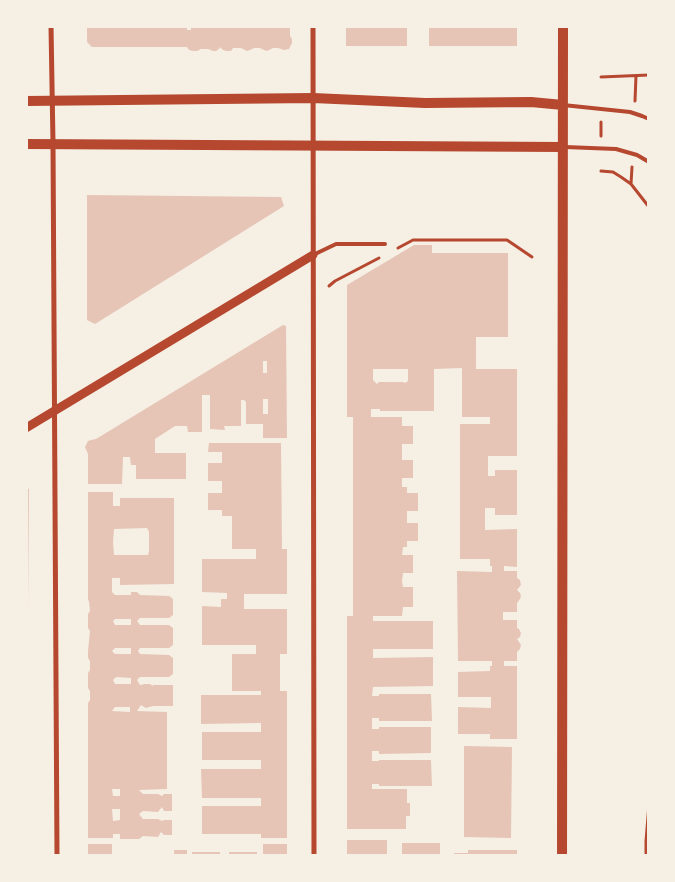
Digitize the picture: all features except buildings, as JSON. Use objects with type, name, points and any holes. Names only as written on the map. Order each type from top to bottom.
[{"type":"main road","points":[[562,856],[563,26]]},
{"type":"main road","points":[[26,101],[313,98],[425,103],[531,102],[563,105]]},
{"type":"main road","points":[[26,144],[563,147]]},
{"type":"street","points":[[51,26],[57,856]]},
{"type":"street","points":[[312,26],[314,856]]},
{"type":"street","points":[[26,428],[313,255]]},
{"type":"lane","points":[[563,105],[630,112],[649,119]]},
{"type":"lane","points":[[563,147],[616,150],[637,155],[649,162]]},
{"type":"lane","points":[[313,255],[336,244],[385,244]]},
{"type":"path","points":[[601,77],[649,75]]},
{"type":"path","points":[[635,101],[636,76]]},
{"type":"path","points":[[601,119],[601,136]]},
{"type":"path","points":[[631,184],[632,166]]},
{"type":"path","points":[[601,171],[613,172],[621,176],[631,184],[649,207]]},
{"type":"path","points":[[396,249],[413,240],[507,240],[532,257]]},
{"type":"path","points":[[329,286],[387,254]]},
{"type":"path","points":[[646,856],[649,804]]}]
